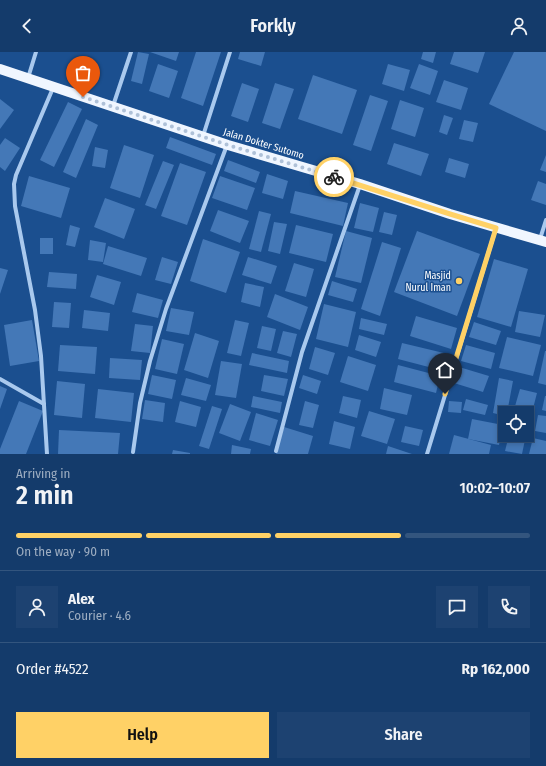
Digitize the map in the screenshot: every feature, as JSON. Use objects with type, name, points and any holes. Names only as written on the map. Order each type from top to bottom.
[{"type":"main road","name":"Jalan Dokter Sutomo","points":[[0,70],[228,145],[360,184],[450,214],[543,241]]},
{"type":"street","points":[[28,78],[36,52]]},
{"type":"street","points":[[113,106],[131,52]]},
{"type":"street","points":[[203,136],[230,52]]},
{"type":"street","points":[[47,454],[41,356],[35,310],[15,206],[14,184],[16,174],[53,88]]},
{"type":"street","points":[[133,452],[142,396],[150,361],[164,316],[228,145]]},
{"type":"street","points":[[276,451],[304,347],[360,184]]},
{"type":"street","points":[[543,241],[546,220]]},
{"type":"street","points":[[427,454],[496,228]]},
{"type":"street","points":[[0,379],[44,404]]},
{"type":"building","points":[[138,52],[149,54],[142,84],[131,81]]},
{"type":"building","points":[[150,52],[179,52],[176,61]]},
{"type":"building","points":[[196,52],[221,52],[203,106],[181,98]]},
{"type":"building","points":[[240,52],[265,52],[261,66],[238,59]]},
{"type":"building","points":[[423,52],[436,52],[433,63],[421,59]]},
{"type":"building","points":[[454,52],[485,52],[478,73],[450,64]]},
{"type":"building","points":[[514,52],[546,52],[546,131],[489,104]]},
{"type":"building","points":[[158,64],[178,71],[169,98],[149,91]]},
{"type":"building","points":[[388,64],[410,70],[404,91],[382,84]]},
{"type":"building","points":[[419,64],[438,71],[430,95],[410,88]]},
{"type":"building","points":[[313,75],[357,90],[342,134],[298,119]]},
{"type":"building","points":[[444,80],[468,88],[461,110],[436,102]]},
{"type":"building","points":[[242,83],[259,89],[248,122],[231,116]]},
{"type":"building","points":[[275,83],[294,89],[280,129],[262,123]]},
{"type":"building","points":[[370,95],[388,101],[371,151],[353,145]]},
{"type":"building","points":[[0,99],[14,110],[0,129]]},
{"type":"building","points":[[400,100],[424,108],[415,137],[391,129]]},
{"type":"building","points":[[68,102],[82,109],[54,167],[40,160]]},
{"type":"building","points":[[444,115],[453,118],[447,135],[439,132]]},
{"type":"building","points":[[86,119],[98,125],[76,178],[63,172]]},
{"type":"building","points":[[464,120],[478,123],[473,142],[459,139]]},
{"type":"building","points":[[170,137],[216,154],[212,165],[166,148]]},
{"type":"building","points":[[5,138],[20,148],[5,171],[0,167],[0,145]]},
{"type":"building","points":[[394,143],[429,154],[421,176],[387,164]]},
{"type":"building","points":[[124,145],[154,155],[140,198],[110,188]]},
{"type":"building","points":[[95,147],[108,150],[105,168],[92,166]]},
{"type":"building","points":[[546,155],[546,172],[540,170]]},
{"type":"building","points":[[449,158],[469,164],[465,178],[445,172]]},
{"type":"building","points":[[228,160],[260,172],[256,183],[224,171]]},
{"type":"building","points":[[163,161],[174,165],[156,209],[145,205]]},
{"type":"building","points":[[180,163],[206,172],[187,225],[161,216]]},
{"type":"building","points":[[267,174],[288,181],[283,199],[262,193]]},
{"type":"building","points":[[29,176],[70,188],[61,218],[21,206]]},
{"type":"building","points":[[220,176],[255,188],[247,210],[212,198]]},
{"type":"building","points":[[538,181],[546,184],[546,205],[531,200]]},
{"type":"building","points":[[295,191],[348,203],[343,226],[290,213]]},
{"type":"building","points":[[105,198],[135,209],[124,239],[94,227]]},
{"type":"building","points":[[360,203],[379,208],[373,232],[354,228]]},
{"type":"building","points":[[218,210],[249,221],[240,243],[210,231]]},
{"type":"building","points":[[259,211],[271,214],[261,252],[249,249]]},
{"type":"building","points":[[384,212],[397,215],[392,235],[379,232]]},
{"type":"building","points":[[274,222],[287,224],[280,254],[268,251]]},
{"type":"building","points":[[70,225],[80,228],[75,247],[66,245]]},
{"type":"building","points":[[296,225],[333,234],[326,262],[289,253]]},
{"type":"building","points":[[346,231],[372,238],[361,283],[335,277]]},
{"type":"building","points":[[417,231],[480,254],[457,316],[394,292]]},
{"type":"building","points":[[40,238],[53,238],[53,254],[40,254]]},
{"type":"building","points":[[203,239],[240,252],[226,293],[190,281]]},
{"type":"building","points":[[90,240],[106,243],[103,262],[88,260]]},
{"type":"building","points":[[382,242],[401,248],[380,316],[361,309]]},
{"type":"building","points":[[108,246],[147,258],[141,276],[103,264]]},
{"type":"building","points":[[162,257],[178,262],[171,284],[155,280]]},
{"type":"building","points":[[248,257],[277,266],[271,284],[242,275]]},
{"type":"building","points":[[494,259],[528,269],[511,327],[477,317]]},
{"type":"building","points":[[294,263],[314,269],[306,297],[285,291]]},
{"type":"building","points":[[0,268],[8,270],[0,294]]},
{"type":"building","points":[[49,272],[77,274],[76,289],[47,287]]},
{"type":"building","points":[[97,275],[121,282],[114,305],[90,297]]},
{"type":"building","points":[[332,281],[357,289],[353,302],[328,295]]},
{"type":"building","points":[[245,283],[264,287],[260,307],[241,302]]},
{"type":"building","points":[[137,293],[163,300],[158,318],[132,312]]},
{"type":"building","points":[[275,294],[308,307],[300,330],[267,317]]},
{"type":"building","points":[[54,302],[71,303],[69,328],[52,327]]},
{"type":"building","points":[[324,304],[356,312],[348,347],[316,339]]},
{"type":"building","points":[[171,308],[194,312],[189,335],[166,331]]},
{"type":"building","points":[[84,310],[110,313],[108,331],[82,328]]},
{"type":"building","points":[[519,311],[545,315],[540,337],[515,332]]},
{"type":"building","points":[[416,316],[457,328],[451,349],[410,336]]},
{"type":"building","points":[[361,318],[387,324],[384,335],[359,329]]},
{"type":"building","points":[[32,320],[39,361],[10,366],[4,325]]},
{"type":"building","points":[[235,320],[249,323],[241,356],[227,353]]},
{"type":"building","points":[[474,322],[501,331],[496,345],[469,337]]},
{"type":"building","points":[[135,324],[153,326],[150,353],[131,351]]},
{"type":"building","points":[[262,326],[276,329],[271,351],[257,348]]},
{"type":"building","points":[[283,331],[297,334],[291,357],[277,353]]},
{"type":"building","points":[[195,333],[219,341],[208,378],[184,370]]},
{"type":"building","points":[[359,335],[381,342],[376,357],[355,350]]},
{"type":"building","points":[[507,337],[541,345],[533,376],[499,368]]},
{"type":"building","points":[[162,339],[184,344],[177,374],[155,369]]},
{"type":"building","points":[[402,343],[448,354],[444,371],[398,359]]},
{"type":"building","points":[[60,345],[97,347],[95,374],[58,371]]},
{"type":"building","points":[[466,345],[495,353],[491,369],[461,361]]},
{"type":"building","points":[[315,347],[335,353],[328,375],[309,369]]},
{"type":"building","points":[[546,351],[546,385],[538,383]]},
{"type":"building","points":[[252,353],[289,361],[287,373],[249,365]]},
{"type":"building","points":[[348,356],[376,365],[368,391],[340,382]]},
{"type":"building","points":[[110,358],[142,360],[140,380],[109,378]]},
{"type":"building","points":[[221,361],[242,364],[236,398],[215,395]]},
{"type":"building","points":[[398,365],[440,376],[436,393],[394,382]]},
{"type":"building","points":[[459,367],[489,376],[483,392],[454,383]]},
{"type":"building","points":[[152,375],[176,380],[172,399],[148,394]]},
{"type":"building","points":[[264,375],[288,379],[284,396],[261,391]]},
{"type":"building","points":[[303,375],[321,381],[317,394],[299,388]]},
{"type":"building","points":[[186,378],[211,385],[206,401],[181,395]]},
{"type":"building","points":[[499,378],[513,381],[508,406],[498,406],[498,414],[493,413]]},
{"type":"building","points":[[57,381],[85,384],[82,418],[54,415]]},
{"type":"building","points":[[0,386],[7,389],[0,409]]},
{"type":"building","points":[[384,388],[412,395],[407,415],[380,409]]},
{"type":"building","points":[[98,389],[134,393],[131,422],[95,418]]},
{"type":"building","points":[[520,389],[537,393],[534,406],[515,406]]},
{"type":"building","points":[[253,396],[282,402],[280,413],[251,407]]},
{"type":"building","points":[[343,396],[361,400],[357,418],[339,413]]},
{"type":"building","points":[[546,396],[546,411],[542,410]]},
{"type":"building","points":[[466,399],[488,405],[485,415],[463,410]]},
{"type":"building","points":[[145,400],[165,403],[163,422],[142,419]]},
{"type":"building","points":[[19,401],[43,411],[26,454],[0,454],[0,449]]},
{"type":"building","points":[[180,401],[201,407],[196,427],[175,422]]},
{"type":"building","points":[[305,401],[319,405],[313,428],[299,425]]},
{"type":"building","points":[[449,401],[462,402],[461,413],[448,412]]},
{"type":"building","points":[[230,404],[251,412],[240,441],[219,433]]},
{"type":"building","points":[[212,406],[222,409],[209,449],[199,446]]},
{"type":"building","points":[[369,411],[395,419],[387,444],[361,436]]},
{"type":"building","points":[[256,413],[278,420],[270,446],[249,440]]},
{"type":"building","points":[[538,415],[546,416],[546,433],[535,431]]},
{"type":"building","points":[[472,419],[498,424],[499,445],[468,439]]},
{"type":"building","points":[[334,421],[355,427],[350,449],[329,444]]},
{"type":"building","points":[[405,426],[423,430],[419,446],[401,442]]},
{"type":"building","points":[[284,427],[313,436],[308,454],[276,454]]},
{"type":"building","points":[[59,430],[120,433],[118,454],[58,454]]},
{"type":"building","points":[[454,435],[491,445],[489,454],[449,454]]},
{"type":"building","points":[[534,438],[546,441],[546,454],[529,454]]},
{"type":"building","points":[[507,442],[525,442],[522,454],[505,451]]},
{"type":"building","points":[[232,445],[251,449],[250,454],[231,454]]},
{"type":"building","points":[[388,446],[412,454],[386,454]]},
{"type":"building","points":[[173,450],[190,453],[190,454],[172,454]]},
{"type":"way so far","points":[[83,97],[228,145],[334,177]]},
{"type":"place","name":"Masjid Nurul Iman","points":[[459,281]]},
{"type":"route","points":[[334,177],[496,228],[445,394]]}]
